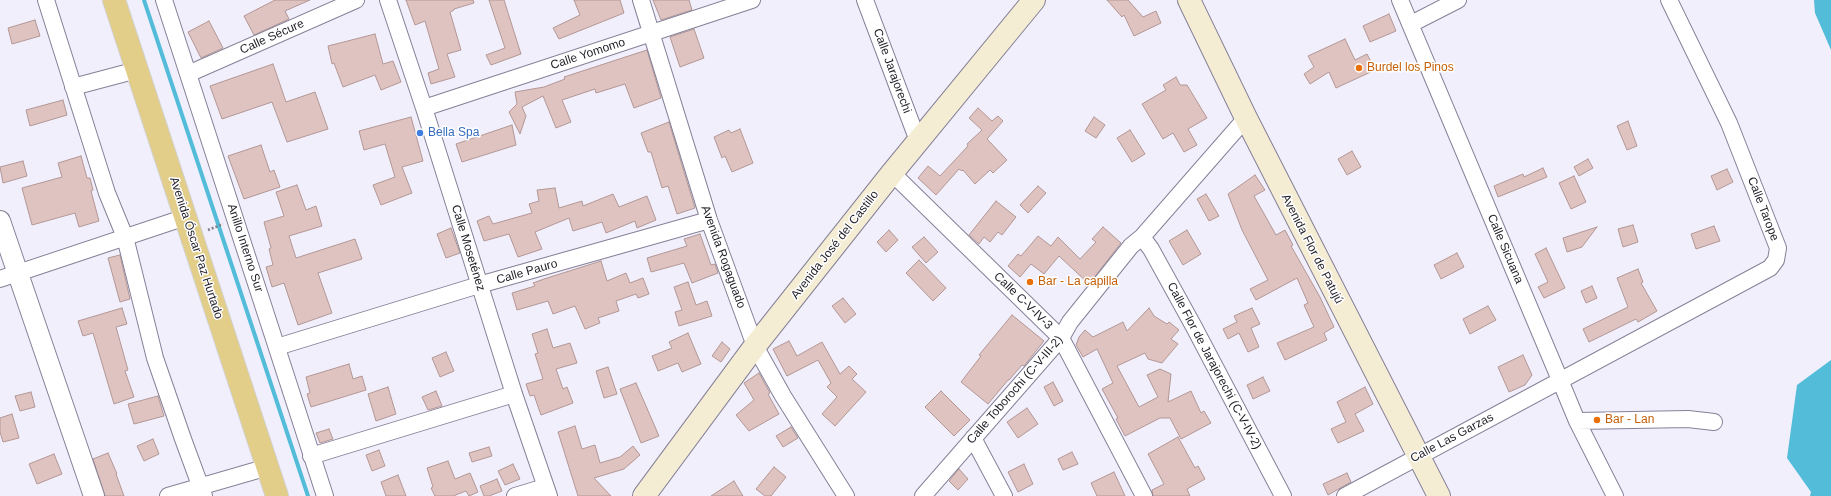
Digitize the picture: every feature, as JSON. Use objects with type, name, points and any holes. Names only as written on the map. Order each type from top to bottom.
[{"type":"highway","name":"Avenida Óscar Paz Hurtado","points":[[114,0],[278,496]]},
{"type":"main road","name":"Avenida José del Castillo","points":[[644,496],[756,346],[892,172],[1034,0]]},
{"type":"main road","name":"Avenida Flor de Patujú","points":[[1190,0],[1246,118],[1439,496]]},
{"type":"street","points":[[46,0],[107,193],[126,237],[155,358],[203,491]]},
{"type":"street","name":"Anillo Interno Sur","points":[[164,0],[325,496]]},
{"type":"street","name":"Calle Sécure","points":[[188,74],[356,0]]},
{"type":"street","name":"Calle Moseténez","points":[[388,0],[424,108],[514,394],[547,491]]},
{"type":"street","name":"Avenida Rogaguado","points":[[641,0],[709,220],[756,346],[783,396],[846,496]]},
{"type":"street","name":"Calle Yomomo","points":[[424,108],[752,0]]},
{"type":"street","name":"Calle Jarajorechi","points":[[865,0],[918,141]]},
{"type":"street","name":"Calle Sicuana","points":[[1400,0],[1577,421],[1615,496]]},
{"type":"street","points":[[1411,24],[1458,0]]},
{"type":"street","name":"Calle Tarope","points":[[1560,380],[1770,268],[1776,260],[1778,248],[1729,123],[1669,0]]},
{"type":"street","points":[[73,87],[137,70]]},
{"type":"street","name":"Calle Toborochi (C-V-III-2)","points":[[923,496],[1061,338],[1070,322],[1131,246],[1142,237],[1246,118]]},
{"type":"street","name":"Calle C-V-IV-3","points":[[892,172],[1061,338],[1144,496]]},
{"type":"street","name":"Calle Pauro","points":[[277,346],[479,285],[709,220]]},
{"type":"street","points":[[0,221],[8,276],[94,496]]},
{"type":"street","points":[[8,276],[126,237],[189,227]]},
{"type":"street","name":"Calle Flor de Jarajorechi (C-V-IV-2)","points":[[1142,237],[1152,249],[1283,496]]},
{"type":"street","name":"Calle Las Garzas","points":[[1345,496],[1560,380]]},
{"type":"street","points":[[311,456],[514,394]]},
{"type":"street","points":[[1577,421],[1688,419],[1714,422]]},
{"type":"street","points":[[973,438],[1004,496]]},
{"type":"street","points":[[168,496],[203,491],[268,467]]},
{"type":"street","points":[[516,496],[547,491]]},
{"type":"path","points":[[189,227],[235,219]]},
{"type":"water","points":[[1814,0],[1831,0],[1831,50],[1815,13]]},
{"type":"water","points":[[1831,360],[1831,496],[1810,496],[1811,492],[1787,458],[1797,385]]},
{"type":"building","points":[[275,0],[310,0],[285,11],[289,19],[254,35],[244,16]]},
{"type":"building","points":[[406,0],[473,0],[474,3],[454,9],[450,12],[461,50],[447,54],[455,77],[431,84],[428,73],[439,69],[425,21],[415,25]]},
{"type":"building","points":[[489,0],[504,0],[521,54],[491,65],[486,55],[505,48]]},
{"type":"building","points":[[574,0],[620,0],[624,13],[559,39],[553,28],[580,15]]},
{"type":"building","points":[[653,0],[689,0],[692,10],[661,20]]},
{"type":"building","points":[[1107,0],[1128,0],[1143,17],[1156,11],[1161,23],[1134,36],[1124,15],[1122,17]]},
{"type":"building","points":[[1389,14],[1396,31],[1370,42],[1363,26]]},
{"type":"building","points":[[35,20],[40,36],[12,44],[8,28]]},
{"type":"building","points":[[209,21],[223,48],[201,58],[188,32]]},
{"type":"building","points":[[694,29],[704,58],[680,67],[670,37]]},
{"type":"building","points":[[375,34],[383,64],[393,61],[401,82],[381,90],[375,75],[343,87],[334,63],[332,64],[328,46]]},
{"type":"building","points":[[1345,39],[1355,60],[1367,54],[1375,70],[1336,88],[1329,72],[1310,84],[1304,74],[1314,67],[1308,56]]},
{"type":"building","points":[[647,50],[661,98],[634,108],[625,84],[596,93],[595,89],[562,100],[571,122],[556,128],[543,96],[522,107],[526,116],[520,134],[509,112],[517,104],[515,92],[544,87],[565,79],[564,77]]},
{"type":"building","points":[[273,64],[286,102],[315,92],[328,129],[287,142],[272,102],[222,119],[210,86]]},
{"type":"building","points":[[1176,77],[1180,85],[1187,85],[1207,118],[1188,129],[1197,145],[1184,152],[1173,133],[1163,139],[1142,104],[1166,90],[1163,85]]},
{"type":"building","points":[[63,100],[67,115],[30,126],[26,110]]},
{"type":"building","points":[[978,108],[992,121],[998,116],[1003,121],[987,139],[1007,160],[993,173],[990,170],[975,184],[963,170],[962,171],[959,169],[936,195],[918,178],[928,166],[940,176],[968,146],[967,144],[982,130],[969,118]]},
{"type":"building","points":[[411,117],[423,161],[402,167],[412,193],[381,205],[373,185],[395,177],[385,144],[364,150],[359,131]]},
{"type":"building","points":[[1094,117],[1105,125],[1096,138],[1085,131]]},
{"type":"building","points":[[1628,121],[1637,146],[1627,150],[1617,126]]},
{"type":"building","points":[[669,122],[695,208],[677,214],[668,186],[662,188],[651,152],[648,152],[641,133]]},
{"type":"building","points":[[512,125],[516,145],[462,162],[456,144]]},
{"type":"building","points":[[740,129],[753,163],[732,172],[725,156],[722,158],[714,137],[729,130],[731,133]]},
{"type":"building","points":[[1130,130],[1145,154],[1132,162],[1117,138]]},
{"type":"building","points":[[261,145],[270,172],[274,170],[280,187],[244,199],[228,156]]},
{"type":"building","points":[[1352,151],[1361,167],[1347,175],[1338,159]]},
{"type":"building","points":[[81,156],[87,178],[90,178],[93,190],[91,191],[99,221],[79,227],[75,213],[32,225],[22,188],[62,177],[58,163]]},
{"type":"building","points":[[1588,159],[1593,168],[1579,176],[1574,167]]},
{"type":"building","points":[[23,161],[27,176],[3,183],[0,167]]},
{"type":"building","points":[[1543,168],[1547,177],[1498,197],[1494,186],[1523,174],[1524,177]]},
{"type":"building","points":[[1727,169],[1733,182],[1717,190],[1711,176]]},
{"type":"building","points":[[1255,175],[1265,190],[1254,196],[1276,235],[1285,230],[1293,245],[1291,246],[1320,297],[1334,327],[1324,333],[1327,340],[1285,360],[1277,343],[1314,327],[1304,305],[1308,303],[1297,278],[1256,300],[1250,289],[1268,280],[1242,230],[1228,194]]},
{"type":"building","points":[[1574,176],[1586,202],[1571,209],[1559,183]]},
{"type":"building","points":[[297,185],[306,210],[316,206],[322,226],[289,236],[296,258],[355,239],[362,259],[318,273],[332,313],[298,325],[284,283],[272,287],[266,267],[273,265],[269,249],[271,248],[264,222],[284,216],[276,192]]},
{"type":"building","points":[[1038,186],[1046,193],[1028,213],[1020,205]]},
{"type":"building","points":[[555,188],[559,208],[582,201],[583,206],[613,194],[619,207],[647,196],[656,220],[637,228],[635,221],[606,233],[602,222],[573,231],[569,218],[535,232],[542,249],[518,257],[509,234],[484,241],[477,221],[489,216],[493,224],[532,213],[529,204],[539,201],[537,190]]},
{"type":"building","points":[[1206,194],[1219,216],[1209,221],[1197,199]]},
{"type":"building","points":[[996,201],[1016,217],[1002,235],[998,232],[990,242],[984,237],[979,244],[969,235]]},
{"type":"building","points":[[1633,225],[1638,242],[1623,247],[1618,229]]},
{"type":"building","points":[[1714,226],[1720,241],[1696,249],[1691,234]]},
{"type":"building","points":[[1103,227],[1121,243],[1089,284],[1059,256],[1044,274],[1031,264],[1020,277],[1008,266],[1018,254],[1021,256],[1038,236],[1051,246],[1058,237],[1080,259],[1096,242],[1092,239]]},
{"type":"building","points":[[1597,227],[1582,247],[1567,252],[1563,238]]},
{"type":"building","points":[[451,228],[460,253],[446,258],[437,234]]},
{"type":"building","points":[[889,230],[898,240],[886,252],[877,242]]},
{"type":"building","points":[[1187,230],[1201,254],[1183,265],[1169,241]]},
{"type":"building","points":[[700,234],[711,265],[715,264],[718,273],[692,283],[684,263],[651,272],[647,258],[687,246],[684,239]]},
{"type":"building","points":[[924,237],[938,252],[926,263],[912,247]]},
{"type":"building","points":[[1546,248],[1565,288],[1544,298],[1538,287],[1548,282],[1535,254]]},
{"type":"building","points":[[1457,253],[1464,267],[1441,279],[1434,265]]},
{"type":"building","points":[[120,255],[130,299],[120,302],[108,258]]},
{"type":"building","points":[[919,260],[946,288],[933,301],[906,273]]},
{"type":"building","points":[[601,261],[607,281],[626,273],[630,283],[643,278],[649,294],[638,298],[636,294],[616,301],[619,311],[598,318],[600,323],[585,329],[575,306],[553,314],[548,301],[517,310],[512,293],[535,286],[533,283],[544,279]]},
{"type":"building","points":[[1638,269],[1643,282],[1641,283],[1657,311],[1638,322],[1636,319],[1589,342],[1583,329],[1628,307],[1617,278]]},
{"type":"building","points":[[688,282],[696,305],[707,301],[712,316],[679,326],[675,312],[682,310],[674,287]]},
{"type":"building","points":[[1592,286],[1597,298],[1586,303],[1581,291]]},
{"type":"building","points":[[843,298],[856,314],[845,323],[832,306]]},
{"type":"building","points":[[1488,306],[1496,320],[1470,334],[1463,319]]},
{"type":"building","points":[[122,308],[127,324],[116,327],[128,370],[125,371],[134,397],[114,404],[93,333],[83,336],[78,321]]},
{"type":"building","points":[[1149,308],[1154,316],[1167,324],[1169,322],[1179,330],[1171,339],[1178,344],[1162,363],[1148,359],[1145,353],[1117,366],[1139,407],[1158,397],[1147,375],[1160,369],[1171,374],[1168,402],[1191,391],[1201,413],[1204,411],[1211,423],[1181,439],[1170,418],[1160,418],[1125,436],[1116,419],[1118,418],[1102,389],[1113,383],[1097,349],[1083,357],[1076,345],[1079,337],[1085,330],[1093,337],[1123,322],[1127,331]]},
{"type":"building","points":[[1252,308],[1260,324],[1251,328],[1259,347],[1248,352],[1239,333],[1228,339],[1223,329],[1237,322],[1234,316]]},
{"type":"building","points":[[1012,315],[1044,341],[1024,366],[1022,365],[988,404],[961,382],[981,356],[979,355]]},
{"type":"building","points":[[547,329],[553,348],[570,343],[577,363],[556,369],[563,389],[567,387],[573,403],[541,415],[534,395],[530,396],[526,384],[543,379],[535,354],[538,353],[532,334]]},
{"type":"building","points":[[688,333],[701,364],[682,372],[678,363],[658,371],[652,356],[672,348],[669,342]]},
{"type":"building","points":[[789,341],[797,356],[822,342],[840,374],[849,366],[857,374],[852,379],[866,392],[835,426],[822,414],[837,397],[827,387],[831,383],[818,360],[787,376],[773,349]]},
{"type":"building","points":[[722,342],[730,349],[721,362],[712,356]]},
{"type":"building","points":[[446,352],[454,371],[440,377],[432,358]]},
{"type":"building","points":[[1523,355],[1532,375],[1525,385],[1509,392],[1498,367]]},
{"type":"building","points":[[349,364],[353,379],[362,376],[366,390],[311,407],[307,394],[310,393],[306,377]]},
{"type":"building","points":[[608,367],[617,394],[604,398],[596,371]]},
{"type":"building","points":[[759,373],[779,414],[749,431],[736,415],[754,400],[744,383]]},
{"type":"building","points":[[1263,377],[1270,391],[1253,399],[1247,385]]},
{"type":"building","points":[[1053,382],[1063,401],[1054,406],[1044,387]]},
{"type":"building","points":[[636,383],[659,436],[641,443],[620,389]]},
{"type":"building","points":[[388,387],[396,414],[376,421],[368,394]]},
{"type":"building","points":[[1365,387],[1373,404],[1355,414],[1364,431],[1338,443],[1331,429],[1346,422],[1337,402]]},
{"type":"building","points":[[436,391],[442,406],[428,410],[422,397]]},
{"type":"building","points":[[941,391],[970,420],[954,436],[925,407]]},
{"type":"building","points":[[31,392],[35,407],[20,411],[15,396]]},
{"type":"building","points":[[158,396],[164,416],[134,424],[128,404]]},
{"type":"building","points":[[1027,408],[1038,424],[1018,438],[1007,422]]},
{"type":"building","points":[[12,414],[19,438],[3,442],[0,432],[0,418]]},
{"type":"building","points":[[575,426],[582,449],[595,445],[600,463],[620,457],[633,446],[640,455],[624,469],[594,478],[611,496],[578,496],[558,432]]},
{"type":"building","points":[[791,427],[798,438],[783,447],[776,436]]},
{"type":"building","points":[[329,429],[333,439],[320,443],[316,433]]},
{"type":"building","points":[[1178,437],[1195,468],[1198,466],[1205,479],[1187,489],[1190,496],[1153,496],[1152,490],[1164,484],[1148,454]]},
{"type":"building","points":[[153,439],[159,454],[144,461],[137,446]]},
{"type":"building","points":[[489,447],[492,456],[472,462],[469,453]]},
{"type":"building","points":[[379,450],[385,466],[372,471],[366,455]]},
{"type":"building","points":[[1072,452],[1078,464],[1063,470],[1058,459]]},
{"type":"building","points":[[108,453],[124,496],[105,496],[93,459]]},
{"type":"building","points":[[54,454],[62,474],[37,484],[29,464]]},
{"type":"building","points":[[448,461],[455,479],[470,473],[478,492],[469,496],[466,491],[453,496],[435,496],[431,488],[433,487],[427,468]]},
{"type":"building","points":[[513,464],[520,479],[505,485],[498,471]]},
{"type":"building","points":[[1024,464],[1033,484],[1018,492],[1008,472]]},
{"type":"building","points":[[774,467],[786,477],[771,496],[765,496],[756,489]]},
{"type":"building","points":[[959,469],[968,479],[958,490],[949,481]]},
{"type":"building","points":[[1114,472],[1125,496],[1097,496],[1091,483]]},
{"type":"building","points":[[1347,473],[1351,482],[1328,495],[1323,484]]},
{"type":"building","points":[[398,475],[406,496],[386,496],[381,482]]},
{"type":"building","points":[[497,479],[502,491],[489,496],[484,496],[480,486]]},
{"type":"building","points":[[734,481],[743,496],[711,496]]},
{"type":"waterway","points":[[144,0],[308,496]]},
{"type":"place","name":"Burdel los Pinos","points":[[1359,68]]},
{"type":"place","name":"Bella Spa","points":[[420,133]]},
{"type":"place","name":"Bar - La capilla","points":[[1030,282]]},
{"type":"place","name":"Bar - Lan","points":[[1597,420]]}]
